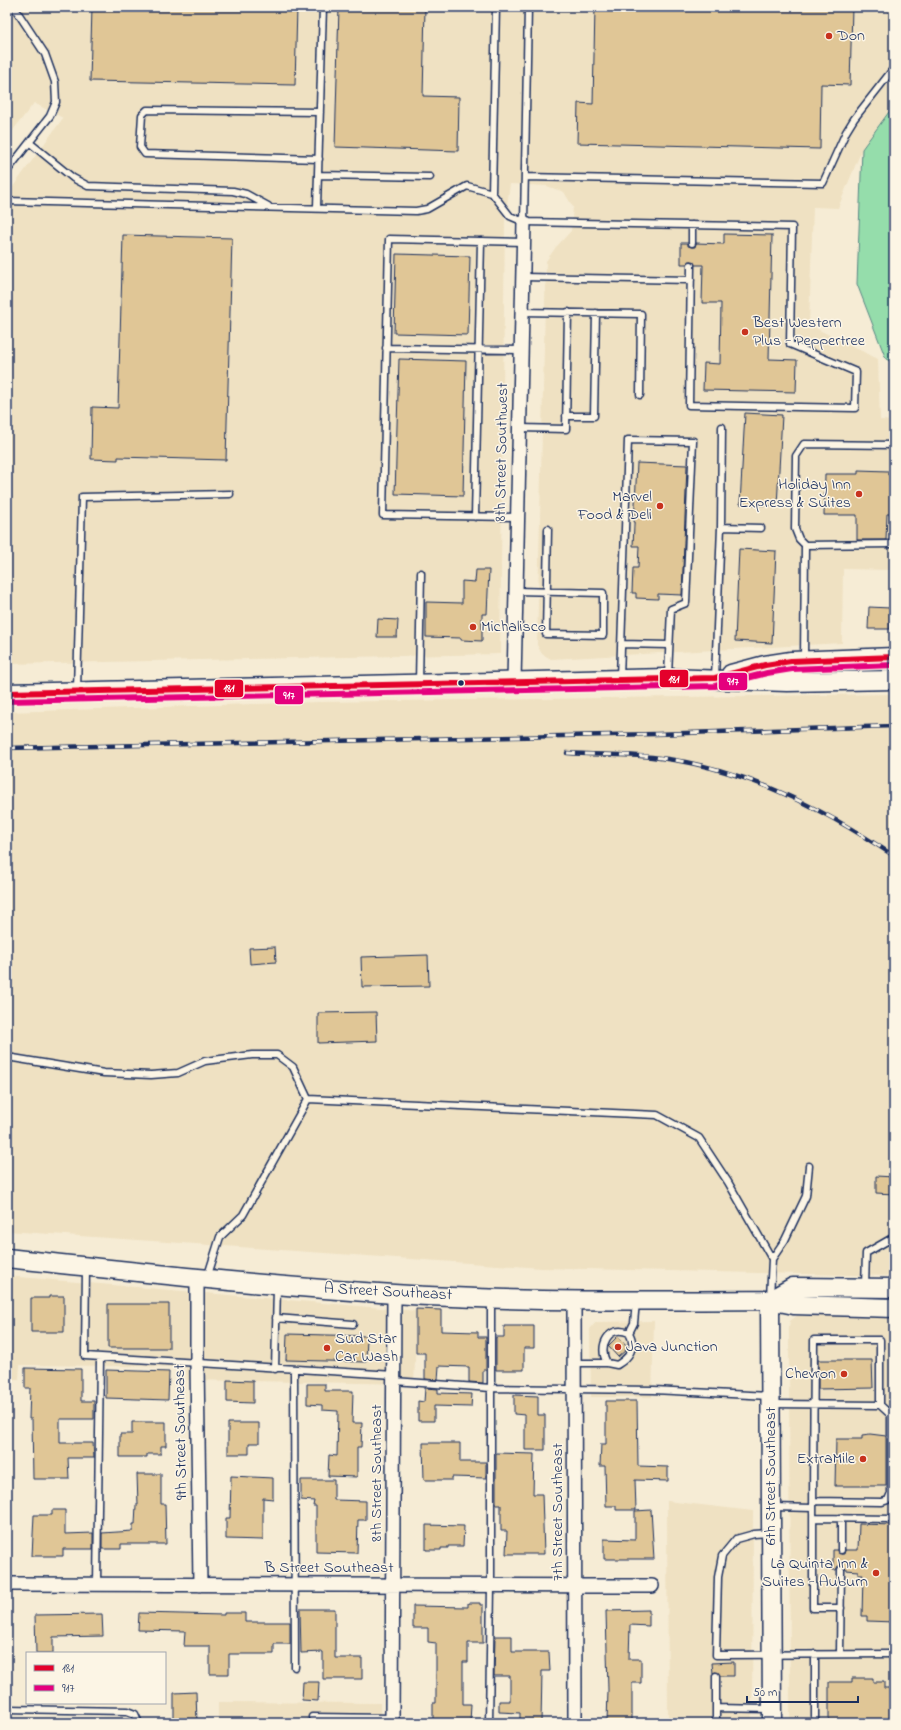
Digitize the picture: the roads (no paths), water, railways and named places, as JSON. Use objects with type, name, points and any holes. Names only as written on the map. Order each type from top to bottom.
[{"type":"main road","points":[[715,678],[765,665],[804,660],[894,657]]},
{"type":"main road","points":[[7,693],[668,678],[715,678],[795,682],[894,680]]},
{"type":"main road","name":"A Street Southeast","points":[[7,1258],[202,1279],[394,1294],[574,1301],[770,1300],[794,1305],[894,1308]]},
{"type":"main road","name":"A Street Southeast","points":[[770,1300],[793,1287],[894,1288]]},
{"type":"main road","name":"6th Street Southeast","points":[[770,1300],[772,1716]]},
{"type":"street","name":"8th Street Southwest","points":[[514,682],[524,222]]},
{"type":"street","name":"9th Street Southeast","points":[[200,1585],[197,1364],[202,1279]]},
{"type":"street","name":"8th Street Southeast","points":[[392,1721],[394,1294]]},
{"type":"street","name":"7th Street Southeast","points":[[574,1301],[576,1586],[575,1723]]},
{"type":"street","name":"B Street Southeast","points":[[7,1584],[652,1586]]},
{"type":"lane","points":[[7,171],[50,116],[56,102],[56,82],[45,54],[14,7]]},
{"type":"lane","points":[[317,207],[323,7]]},
{"type":"lane","points":[[496,7],[492,192],[510,216],[524,222],[792,227],[790,344],[856,372],[855,408],[689,405],[691,265]]},
{"type":"lane","points":[[524,222],[528,7]]},
{"type":"lane","points":[[524,177],[823,182],[846,132],[854,119],[894,68]]},
{"type":"lane","points":[[318,159],[145,154],[140,147],[142,115],[147,110],[320,112]]},
{"type":"lane","points":[[30,143],[73,178],[88,186],[233,191],[246,194],[270,206]]},
{"type":"lane","points":[[318,175],[430,177]]},
{"type":"lane","points":[[7,201],[317,207],[416,211],[427,209],[468,186],[492,192]]},
{"type":"lane","points":[[692,225],[692,243]]},
{"type":"lane","points":[[518,517],[383,515],[386,348],[388,239],[523,242]]},
{"type":"lane","points":[[476,517],[481,241]]},
{"type":"lane","points":[[522,277],[691,280]]},
{"type":"lane","points":[[522,312],[641,314],[640,394]]},
{"type":"lane","points":[[520,428],[566,429],[568,312]]},
{"type":"lane","points":[[566,416],[594,416],[596,313]]},
{"type":"lane","points":[[386,348],[521,350]]},
{"type":"lane","points":[[715,678],[721,527],[722,427]]},
{"type":"lane","points":[[620,679],[628,440],[693,442],[686,603],[671,609],[668,678]]},
{"type":"lane","points":[[804,660],[805,545],[799,539],[795,529],[796,456],[804,444],[894,445]]},
{"type":"lane","points":[[77,692],[82,497],[230,494]]},
{"type":"lane","points":[[721,527],[761,528]]},
{"type":"lane","points":[[516,592],[547,592],[603,593],[603,635],[546,634],[547,592],[548,529]]},
{"type":"lane","points":[[805,545],[894,544]]},
{"type":"lane","points":[[419,684],[421,573]]},
{"type":"lane","points":[[621,644],[669,645]]},
{"type":"lane","points":[[7,1057],[104,1073],[151,1075],[178,1073],[205,1061],[252,1055],[277,1055],[293,1067],[308,1099]]},
{"type":"lane","points":[[308,1099],[657,1115],[699,1138],[728,1182],[772,1259]]},
{"type":"lane","points":[[202,1279],[220,1237],[244,1215],[308,1099]]},
{"type":"lane","points":[[770,1300],[772,1259],[785,1240],[806,1196],[809,1166]]},
{"type":"lane","points":[[865,1288],[866,1253],[894,1237]]},
{"type":"lane","points":[[86,1266],[85,1356],[294,1370],[491,1388],[654,1390],[814,1405],[880,1406],[893,1417],[891,1493],[888,1500],[882,1502],[771,1507]]},
{"type":"lane","points":[[275,1369],[277,1285]]},
{"type":"lane","points":[[489,1723],[491,1586],[491,1298]]},
{"type":"lane","points":[[629,1333],[634,1323],[637,1301]]},
{"type":"lane","points":[[276,1318],[353,1324]]},
{"type":"lane","points":[[575,1363],[607,1363],[617,1365],[628,1356],[633,1346],[632,1338],[629,1333],[618,1330],[608,1336],[603,1346],[603,1355],[607,1363]]},
{"type":"lane","points":[[841,1608],[813,1608],[814,1340],[880,1340],[880,1406]]},
{"type":"lane","points":[[97,1584],[100,1358]]},
{"type":"lane","points":[[294,1370],[295,1667]]},
{"type":"lane","points":[[813,1518],[894,1519]]},
{"type":"lane","points":[[841,1518],[841,1550]]},
{"type":"lane","points":[[716,1662],[718,1577],[722,1556],[736,1539],[754,1534],[771,1533]]},
{"type":"lane","points":[[840,1654],[841,1570]]},
{"type":"lane","points":[[815,1654],[815,1723]]},
{"type":"lane","points":[[716,1655],[894,1654]]},
{"type":"lane","points":[[716,1676],[716,1723]]},
{"type":"lane","points":[[7,1708],[127,1711],[135,1714],[139,1723]]},
{"type":"lane","points":[[716,1708],[772,1716]]},
{"type":"lane","points":[[312,1717],[392,1721]]},
{"type":"railway","points":[[7,748],[656,734],[894,726]]},
{"type":"railway","points":[[567,753],[652,757],[717,769],[748,779],[809,806],[838,821],[894,856]]},
{"type":"place","name":"Don","points":[[829,36]]},
{"type":"place","name":"Best Western Plus - Peppertree","points":[[745,332]]},
{"type":"place","name":"Holiday Inn Express & Suites","points":[[859,494]]},
{"type":"place","name":"Marvel Food & Deli","points":[[660,506]]},
{"type":"place","name":"Michalisco","points":[[473,627]]},
{"type":"place","name":"Java Junction","points":[[618,1347]]},
{"type":"place","name":"Sud Star Car Wash","points":[[327,1348]]},
{"type":"place","name":"Chevron","points":[[844,1374]]},
{"type":"place","name":"ExtraMile","points":[[863,1459]]},
{"type":"place","name":"La Quinta Inn & Suites - Auburn","points":[[876,1573]]}]
